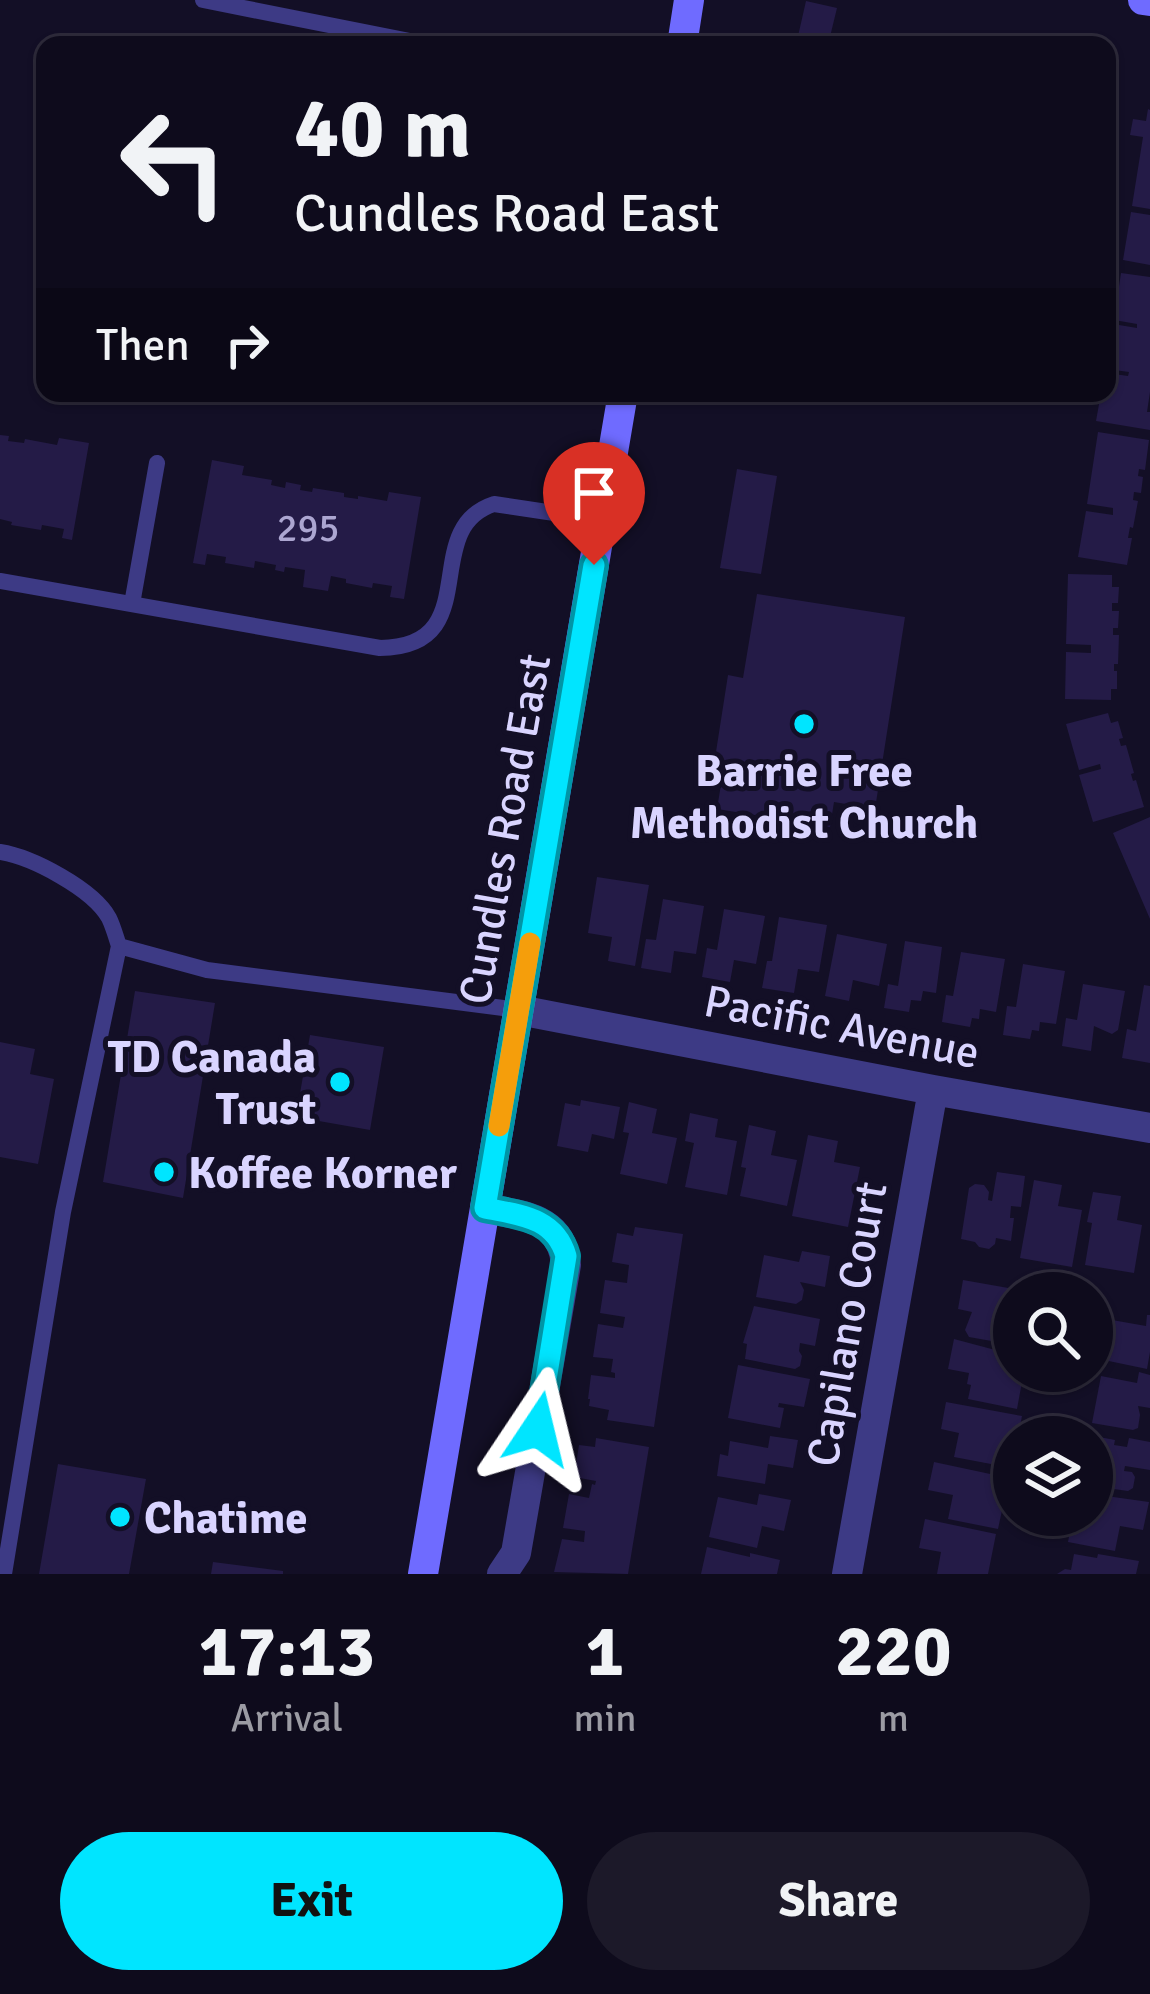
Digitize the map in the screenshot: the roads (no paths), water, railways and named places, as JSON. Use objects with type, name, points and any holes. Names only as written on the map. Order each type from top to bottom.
[{"type":"main road","points":[[683,36],[689,0]]},
{"type":"main road","name":"Cundles Road East","points":[[423,1574],[621,402]]},
{"type":"street","name":"Pacific Avenue","points":[[519,1010],[1150,1128]]},
{"type":"street","name":"Capilano Court","points":[[848,1574],[933,1090]]},
{"type":"street","points":[[485,1208],[546,1225],[562,1243],[566,1265],[517,1552],[502,1574]]},
{"type":"lane","points":[[203,0],[385,36]]},
{"type":"lane","points":[[132,604],[157,463]]},
{"type":"lane","points":[[0,581],[399,648],[417,643],[440,617],[458,536],[478,509],[494,504],[601,520]]},
{"type":"lane","points":[[0,852],[15,854],[65,878],[107,914],[119,946],[63,1212],[4,1574]]},
{"type":"lane","points":[[119,946],[207,970],[519,1010]]},
{"type":"place","name":"Barrie Free Methodist Church","points":[[804,724]]},
{"type":"place","name":"TD Canada Trust","points":[[340,1082]]},
{"type":"place","name":"Koffee Korner","points":[[164,1172]]},
{"type":"place","name":"Chatime","points":[[120,1517]]}]
